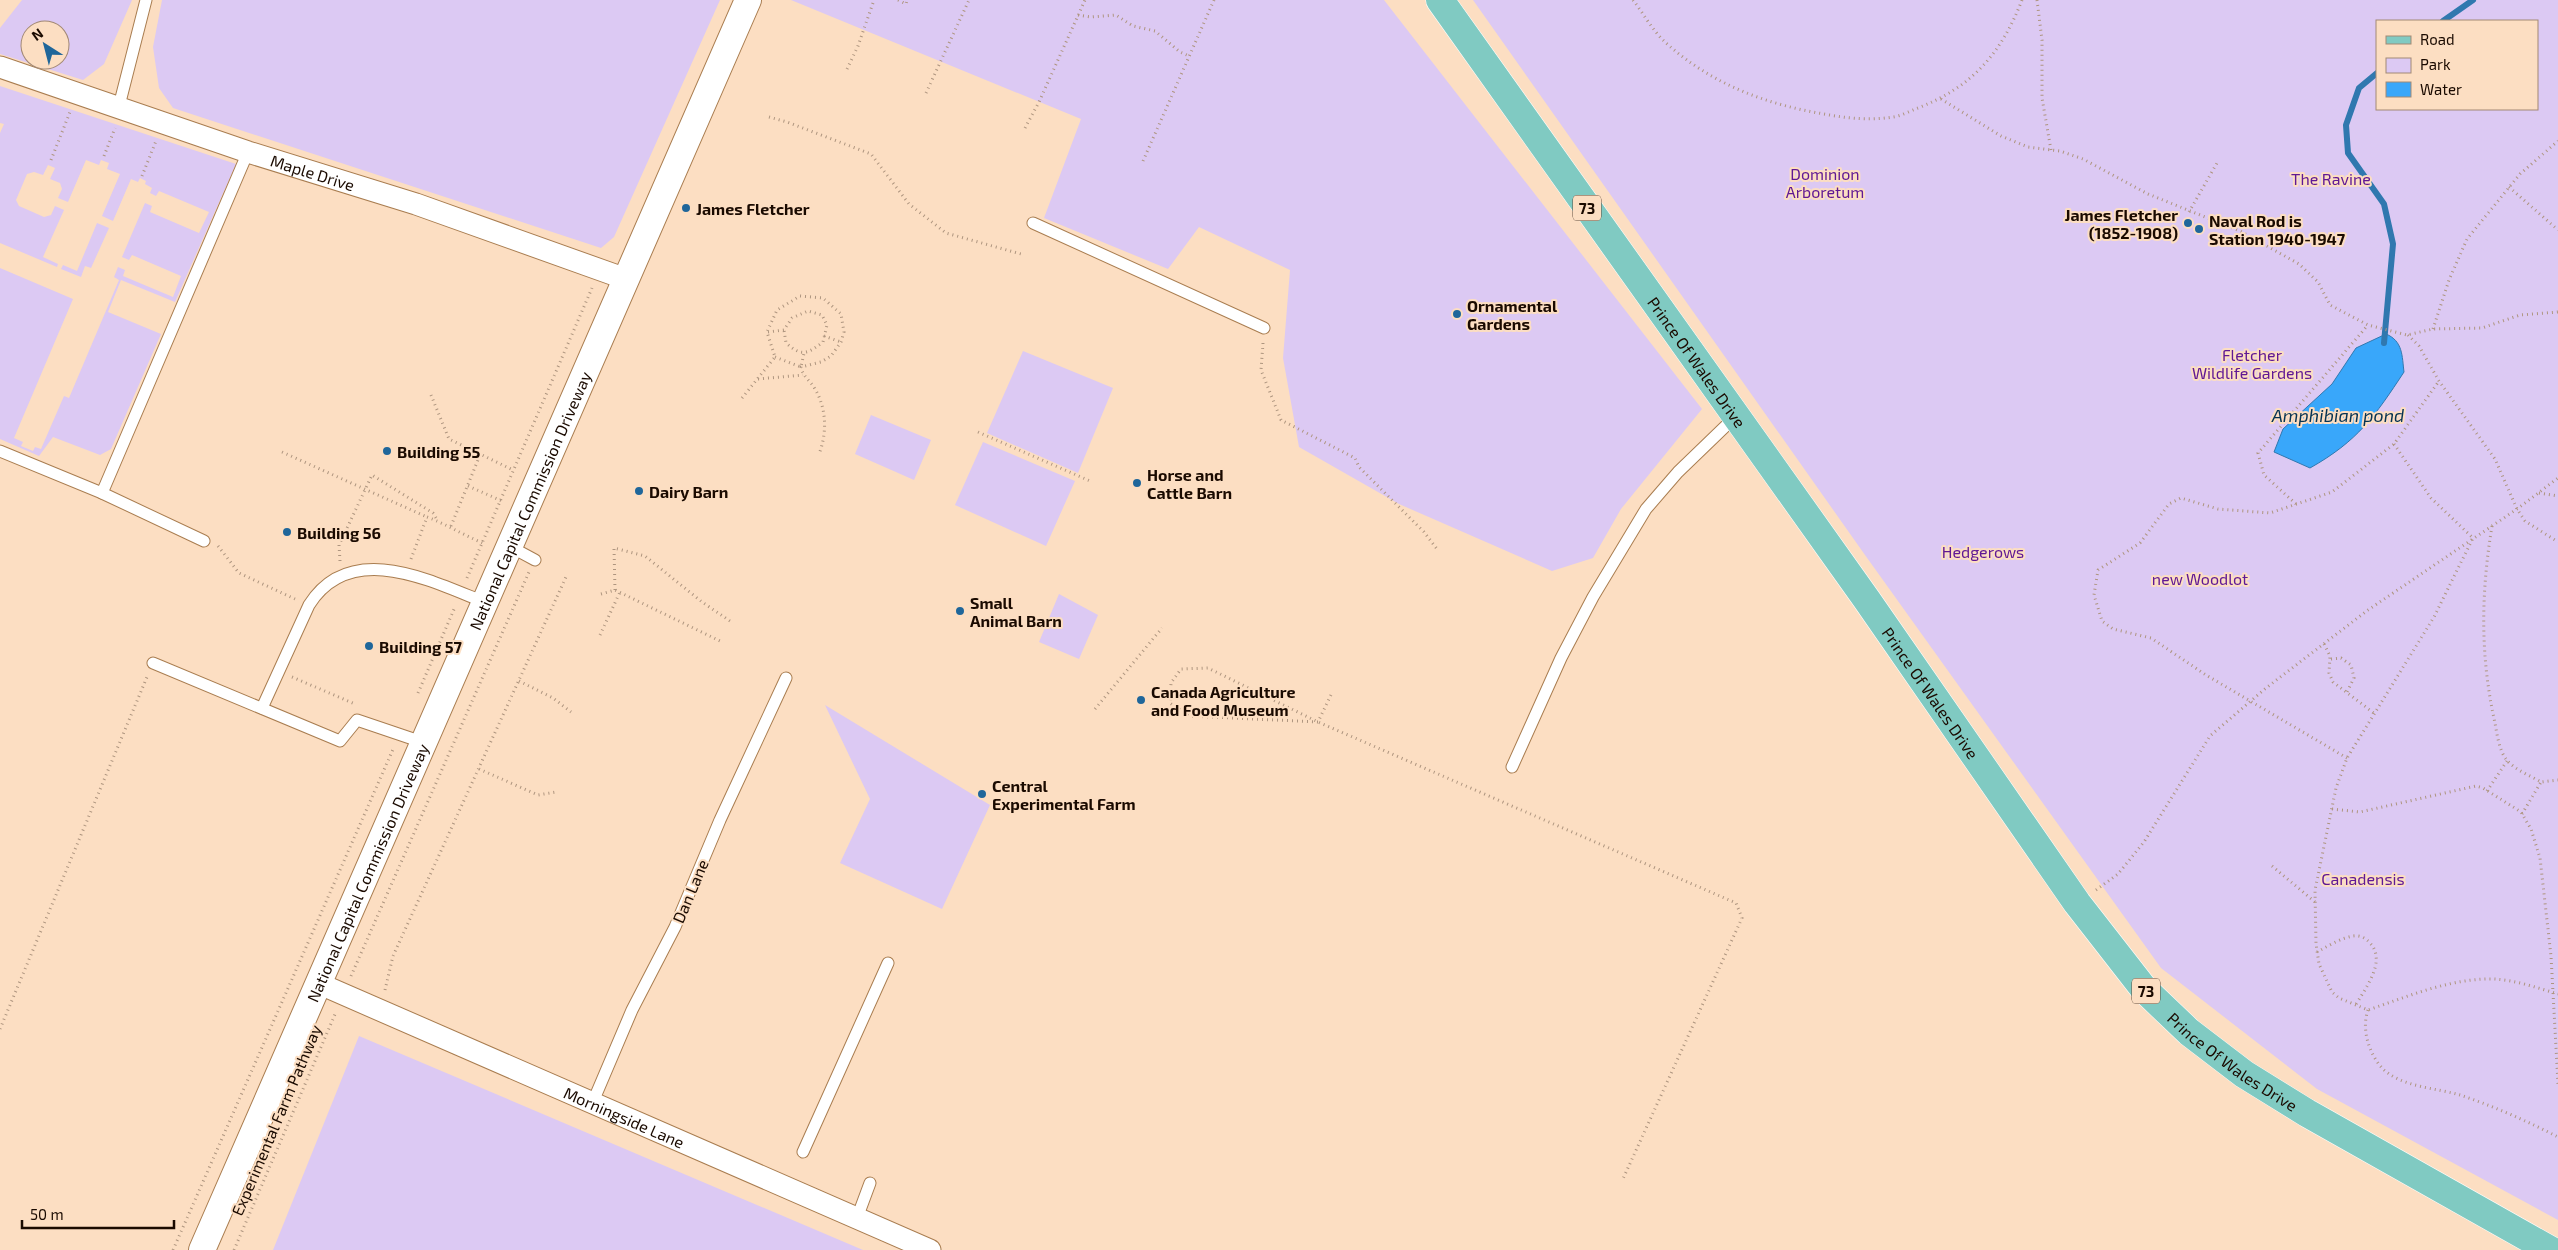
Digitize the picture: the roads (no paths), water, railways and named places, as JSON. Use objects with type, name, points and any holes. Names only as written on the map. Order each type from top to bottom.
[{"type":"main road","name":"Prince Of Wales Drive","points":[[1440,0],[1867,600],[2077,903],[2144,989],[2189,1032],[2244,1074],[2315,1118],[2550,1250]]},
{"type":"street","name":"National Capital Commission Driveway","points":[[202,1250],[332,989],[411,738],[472,597],[508,546],[524,511],[748,0]]},
{"type":"street","name":"Maple Drive","points":[[0,67],[118,114],[416,204],[626,279]]},
{"type":"street","name":"Morningside Lane","points":[[332,989],[930,1250]]},
{"type":"lane","points":[[118,114],[146,0]]},
{"type":"lane","points":[[102,493],[248,152]]},
{"type":"lane","points":[[1034,223],[1264,328]]},
{"type":"lane","points":[[1512,767],[1561,658],[1593,598],[1646,509],[1678,472],[1735,417]]},
{"type":"lane","points":[[0,451],[102,493],[204,541]]},
{"type":"lane","points":[[508,546],[535,560]]},
{"type":"lane","points":[[262,708],[309,606],[318,591],[340,575],[356,570],[407,573],[472,597]]},
{"type":"lane","points":[[153,663],[340,741],[357,720],[411,738]]},
{"type":"lane","name":"Dan Lane","points":[[592,1104],[632,1010],[675,927],[720,820],[786,678]]},
{"type":"lane","points":[[803,1152],[888,963]]},
{"type":"lane","points":[[857,1218],[870,1183]]},
{"type":"water","name":"Amphibian pond","points":[[2386,334],[2392,337],[2399,345],[2404,372],[2384,402],[2364,426],[2341,448],[2310,468],[2274,452],[2283,429],[2332,384],[2356,348]]},
{"type":"waterway","points":[[2444,20],[2473,0]]},
{"type":"waterway","points":[[2376,74],[2359,88],[2346,125],[2348,153],[2384,204],[2393,244],[2384,343]]},
{"type":"place","name":"James Fletcher","points":[[686,208]]},
{"type":"place","name":"James Fletcher (1852-1908)","points":[[2188,223]]},
{"type":"place","name":"Naval Rod is Station 1940-1947","points":[[2199,229]]},
{"type":"place","name":"Ornamental Gardens","points":[[1457,314]]},
{"type":"place","name":"Building 55","points":[[387,451]]},
{"type":"place","name":"Horse and Cattle Barn","points":[[1137,483]]},
{"type":"place","name":"Dairy Barn","points":[[639,491]]},
{"type":"place","name":"Building 56","points":[[287,532]]},
{"type":"place","name":"Small Animal Barn","points":[[960,611]]},
{"type":"place","name":"Building 57","points":[[369,646]]},
{"type":"place","name":"Canada Agriculture and Food Museum","points":[[1141,700]]},
{"type":"place","name":"Central Experimental Farm","points":[[982,794]]},
{"type":"park label","name":"The Ravine","points":[[2331,178]]},
{"type":"park label","name":"Dominion Arboretum","points":[[1825,182]]},
{"type":"park label","name":"Fletcher Wildlife Gardens","points":[[2252,363]]},
{"type":"park label","name":"Hedgerows","points":[[1983,551]]},
{"type":"park label","name":"new Woodlot","points":[[2200,578]]},
{"type":"park label","name":"Canadensis","points":[[2363,878]]}]
